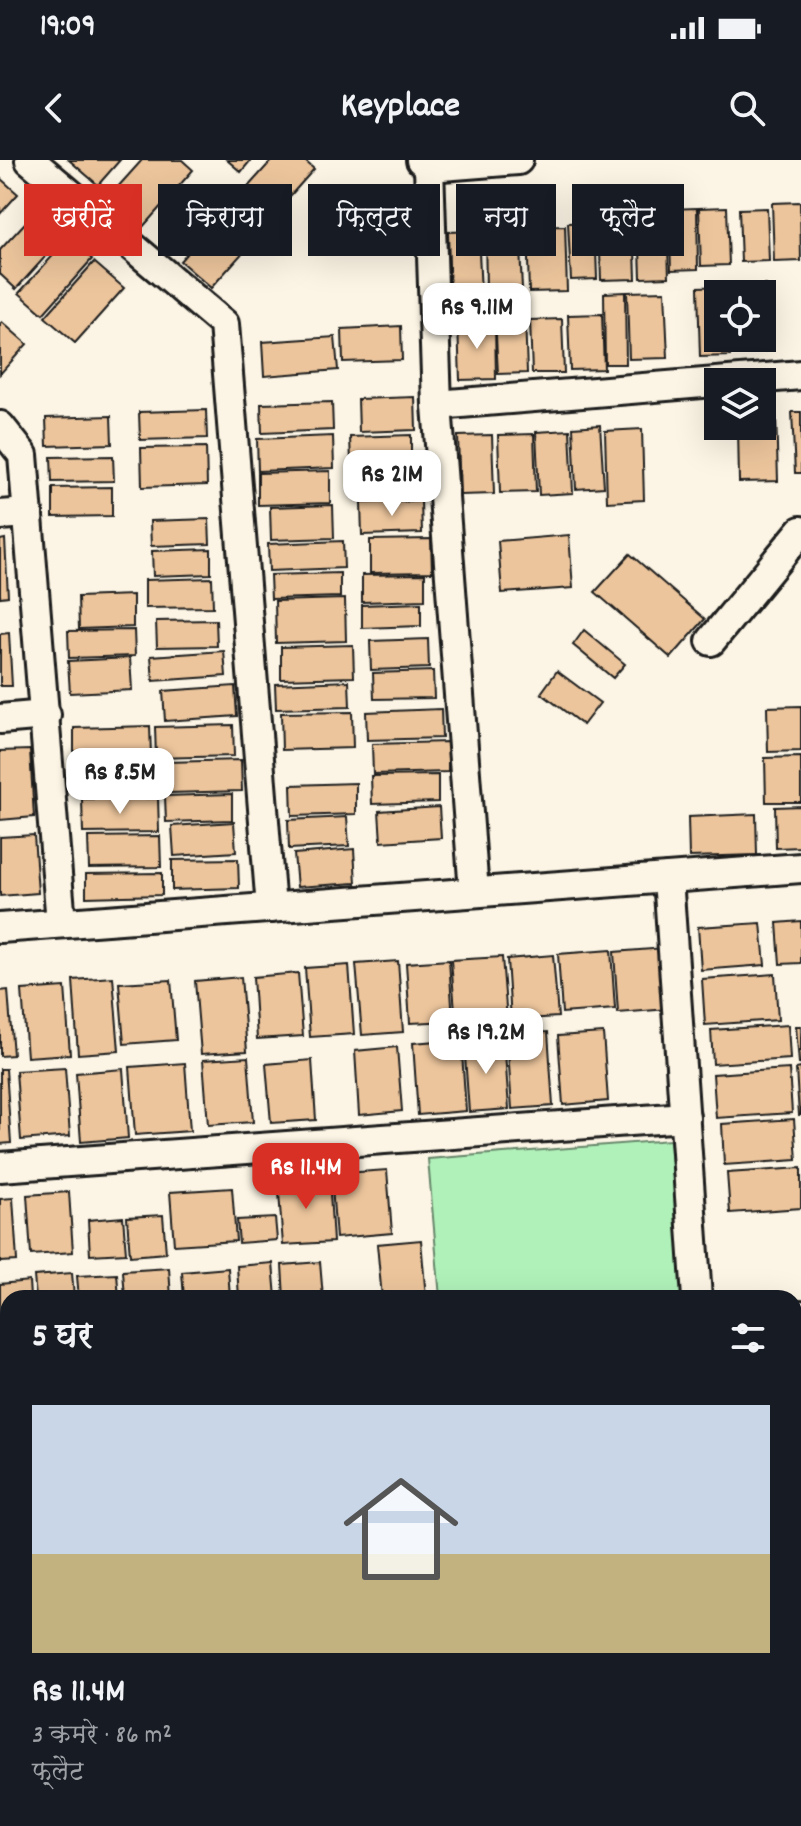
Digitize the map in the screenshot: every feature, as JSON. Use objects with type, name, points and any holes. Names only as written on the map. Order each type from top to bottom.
[{"type":"street","points":[[30,160],[224,324],[271,908]]},
{"type":"street","points":[[474,892],[437,405],[425,164],[518,160]]},
{"type":"street","points":[[437,405],[801,375]]},
{"type":"street","points":[[0,426],[23,455],[61,923]]},
{"type":"street","points":[[0,515],[28,513]]},
{"type":"street","points":[[711,641],[801,531]]},
{"type":"street","points":[[0,719],[46,715]]},
{"type":"street","points":[[0,928],[801,868]]},
{"type":"street","points":[[668,878],[696,1290]]},
{"type":"street","points":[[0,1167],[685,1117]]},
{"type":"green space","points":[[670,1140],[682,1290],[439,1290],[428,1159]]},
{"type":"building","points":[[69,160],[120,160],[97,184]]},
{"type":"building","points":[[142,160],[182,160],[193,170],[181,184],[158,184],[158,210],[142,228],[142,184],[120,184]]},
{"type":"building","points":[[227,160],[251,160],[241,172]]},
{"type":"building","points":[[272,160],[304,160],[314,169],[292,194],[292,184],[251,184]]},
{"type":"building","points":[[0,178],[18,194],[0,214]]},
{"type":"building","points":[[800,202],[801,261],[774,262],[772,203]]},
{"type":"building","points":[[727,207],[729,265],[701,266],[699,208]]},
{"type":"building","points":[[684,208],[697,208],[698,269],[671,270],[671,256],[684,256]]},
{"type":"building","points":[[767,208],[769,261],[741,262],[739,209]]},
{"type":"building","points":[[568,223],[572,223],[572,256],[596,256],[597,279],[571,280]]},
{"type":"building","points":[[24,224],[24,256],[46,256],[16,289],[0,274],[0,250]]},
{"type":"building","points":[[556,226],[565,226],[567,291],[529,292],[528,256],[556,256]]},
{"type":"building","points":[[448,232],[456,232],[456,256],[479,256],[481,294],[450,296]]},
{"type":"building","points":[[53,256],[88,256],[92,259],[43,314],[19,293]]},
{"type":"building","points":[[184,256],[240,256],[211,288],[180,261]]},
{"type":"building","points":[[485,256],[520,256],[522,288],[486,289]]},
{"type":"building","points":[[600,256],[635,256],[636,279],[601,280]]},
{"type":"building","points":[[640,256],[668,256],[669,277],[641,278]]},
{"type":"building","points":[[94,262],[124,288],[75,343],[45,317]]},
{"type":"building","points":[[698,287],[704,287],[704,352],[730,352],[730,356],[700,357]]},
{"type":"building","points":[[665,291],[668,358],[629,359],[627,292]]},
{"type":"building","points":[[625,292],[626,364],[605,364],[604,293]]},
{"type":"building","points":[[602,314],[604,369],[570,370],[568,315]]},
{"type":"building","points":[[525,316],[527,373],[498,374],[495,317]]},
{"type":"building","points":[[562,319],[564,373],[532,373],[530,320]]},
{"type":"building","points":[[2,322],[27,344],[0,374],[0,324]]},
{"type":"building","points":[[495,322],[496,379],[460,380],[458,324]]},
{"type":"building","points":[[401,326],[402,360],[343,362],[342,329]]},
{"type":"building","points":[[335,337],[338,370],[264,376],[262,342]]},
{"type":"building","points":[[415,397],[416,430],[359,432],[358,399]]},
{"type":"building","points":[[332,402],[333,430],[262,433],[261,404]]},
{"type":"building","points":[[206,410],[207,438],[140,440],[139,412]]},
{"type":"building","points":[[776,412],[778,481],[739,482],[738,440],[776,440]]},
{"type":"building","points":[[792,412],[801,412],[801,473],[795,473]]},
{"type":"building","points":[[111,416],[112,444],[47,446],[46,418]]},
{"type":"building","points":[[600,425],[604,487],[576,489],[573,427]]},
{"type":"building","points":[[642,429],[644,500],[607,502],[605,431]]},
{"type":"building","points":[[570,430],[573,493],[539,495],[536,432]]},
{"type":"building","points":[[534,434],[536,492],[500,493],[498,435]]},
{"type":"building","points":[[411,435],[411,461],[351,462],[350,437]]},
{"type":"building","points":[[492,435],[494,494],[460,495],[458,436]]},
{"type":"building","points":[[333,436],[334,468],[258,471],[257,439]]},
{"type":"building","points":[[206,447],[207,485],[142,487],[141,448]]},
{"type":"building","points":[[113,456],[114,481],[52,482],[51,457]]},
{"type":"building","points":[[417,465],[418,497],[355,499],[354,467]]},
{"type":"building","points":[[330,471],[330,503],[258,505],[258,473]]},
{"type":"building","points":[[112,487],[112,516],[53,517],[53,488]]},
{"type":"building","points":[[421,501],[422,533],[362,535],[361,503]]},
{"type":"building","points":[[333,505],[334,538],[271,540],[270,507]]},
{"type":"building","points":[[209,519],[210,544],[151,546],[150,521]]},
{"type":"building","points":[[569,535],[573,588],[502,593],[498,541]]},
{"type":"building","points":[[5,539],[8,596],[0,597],[0,540]]},
{"type":"building","points":[[431,539],[432,572],[370,573],[370,540]]},
{"type":"building","points":[[343,541],[344,568],[269,571],[268,544]]},
{"type":"building","points":[[211,549],[211,574],[153,576],[152,551]]},
{"type":"building","points":[[630,554],[705,619],[671,658],[595,592]]},
{"type":"building","points":[[340,573],[340,597],[271,599],[270,575]]},
{"type":"building","points":[[425,574],[425,600],[362,602],[362,575]]},
{"type":"building","points":[[212,578],[213,607],[145,608],[145,580]]},
{"type":"building","points":[[133,595],[133,627],[79,629],[78,597]]},
{"type":"building","points":[[345,599],[346,641],[276,643],[275,601]]},
{"type":"building","points":[[421,603],[421,626],[362,628],[362,605]]},
{"type":"building","points":[[216,620],[217,646],[157,647],[156,621]]},
{"type":"building","points":[[134,630],[135,656],[69,658],[68,631]]},
{"type":"building","points":[[584,630],[625,664],[613,678],[573,645]]},
{"type":"building","points":[[9,633],[12,686],[0,686],[0,634]]},
{"type":"building","points":[[428,639],[429,668],[371,670],[370,641]]},
{"type":"building","points":[[353,645],[354,677],[281,679],[281,647]]},
{"type":"building","points":[[224,651],[226,676],[153,681],[151,656]]},
{"type":"building","points":[[130,658],[132,690],[70,693],[68,661]]},
{"type":"building","points":[[433,671],[434,698],[374,699],[373,673]]},
{"type":"building","points":[[557,671],[600,703],[583,725],[541,693]]},
{"type":"building","points":[[349,681],[350,707],[276,709],[275,684]]},
{"type":"building","points":[[235,686],[237,716],[165,721],[163,691]]},
{"type":"building","points":[[801,706],[801,751],[768,752],[767,707]]},
{"type":"building","points":[[441,709],[442,738],[367,740],[366,712]]},
{"type":"building","points":[[352,712],[353,748],[282,750],[281,713]]},
{"type":"building","points":[[233,725],[234,756],[156,758],[155,727]]},
{"type":"building","points":[[150,726],[151,756],[74,758],[74,728]]},
{"type":"building","points":[[448,742],[448,772],[373,774],[372,744]]},
{"type":"building","points":[[30,750],[34,817],[0,820],[0,751]]},
{"type":"building","points":[[801,757],[801,802],[766,802],[765,758]]},
{"type":"building","points":[[151,760],[152,791],[77,792],[76,762]]},
{"type":"building","points":[[241,760],[242,791],[168,793],[167,762]]},
{"type":"building","points":[[438,775],[438,802],[372,804],[371,776]]},
{"type":"building","points":[[356,783],[356,814],[292,816],[291,785]]},
{"type":"building","points":[[232,794],[232,820],[166,822],[165,796]]},
{"type":"building","points":[[158,798],[159,832],[83,833],[82,799]]},
{"type":"building","points":[[801,806],[801,847],[776,848],[775,807]]},
{"type":"building","points":[[439,807],[441,838],[381,842],[379,811]]},
{"type":"building","points":[[756,814],[757,855],[689,857],[688,817]]},
{"type":"building","points":[[347,817],[349,846],[289,849],[288,820]]},
{"type":"building","points":[[234,822],[236,852],[174,856],[172,826]]},
{"type":"building","points":[[34,835],[38,893],[0,896],[0,837]]},
{"type":"building","points":[[160,836],[161,867],[89,868],[88,837]]},
{"type":"building","points":[[354,849],[356,883],[297,887],[294,854]]},
{"type":"building","points":[[238,859],[239,888],[172,890],[172,860]]},
{"type":"building","points":[[162,873],[162,895],[86,897],[86,874]]},
{"type":"building","points":[[801,921],[801,963],[780,964],[777,923]]},
{"type":"building","points":[[761,923],[765,965],[701,970],[698,927]]},
{"type":"building","points":[[665,948],[669,1009],[618,1013],[614,952]]},
{"type":"building","points":[[611,950],[615,1009],[562,1013],[558,954]]},
{"type":"building","points":[[553,955],[558,1017],[511,1020],[507,959]]},
{"type":"building","points":[[502,957],[507,1020],[456,1024],[451,960]]},
{"type":"building","points":[[449,960],[453,1021],[410,1023],[406,963]]},
{"type":"building","points":[[398,961],[403,1032],[362,1035],[356,964]]},
{"type":"building","points":[[349,965],[354,1034],[310,1037],[305,968]]},
{"type":"building","points":[[298,973],[303,1036],[257,1039],[253,977]]},
{"type":"building","points":[[775,974],[778,1020],[705,1025],[702,979]]},
{"type":"building","points":[[113,977],[119,1051],[78,1054],[73,980]]},
{"type":"building","points":[[241,977],[247,1051],[201,1054],[195,981]]},
{"type":"building","points":[[171,980],[176,1040],[124,1044],[119,983]]},
{"type":"building","points":[[65,987],[70,1054],[27,1057],[22,990]]},
{"type":"building","points":[[8,990],[13,1055],[0,1056],[0,991]]},
{"type":"building","points":[[788,1025],[790,1059],[713,1064],[711,1030]]},
{"type":"building","points":[[796,1026],[801,1026],[801,1064],[799,1064]]},
{"type":"building","points":[[548,1032],[553,1106],[512,1109],[507,1035]]},
{"type":"building","points":[[603,1033],[608,1101],[563,1105],[558,1036]]},
{"type":"building","points":[[461,1039],[466,1111],[418,1115],[413,1043]]},
{"type":"building","points":[[504,1039],[509,1109],[469,1112],[464,1042]]},
{"type":"building","points":[[397,1047],[402,1111],[359,1115],[355,1051]]},
{"type":"building","points":[[248,1057],[253,1122],[208,1125],[203,1060]]},
{"type":"building","points":[[312,1060],[316,1120],[271,1123],[266,1064]]},
{"type":"building","points":[[185,1063],[190,1131],[135,1135],[130,1067]]},
{"type":"building","points":[[65,1068],[70,1136],[21,1140],[16,1071]]},
{"type":"building","points":[[801,1068],[801,1115],[799,1115],[796,1069]]},
{"type":"building","points":[[0,1069],[6,1069],[11,1143],[0,1144]]},
{"type":"building","points":[[123,1069],[128,1138],[81,1142],[76,1073]]},
{"type":"building","points":[[789,1069],[792,1113],[716,1118],[713,1074]]},
{"type":"building","points":[[794,1119],[797,1160],[724,1165],[722,1124]]},
{"type":"building","points":[[801,1168],[801,1208],[730,1213],[727,1173]]},
{"type":"building","points":[[387,1170],[392,1233],[336,1238],[331,1174]]},
{"type":"building","points":[[329,1177],[333,1242],[283,1245],[278,1180]]},
{"type":"building","points":[[232,1188],[236,1241],[174,1245],[170,1192]]},
{"type":"building","points":[[69,1192],[73,1252],[31,1255],[27,1195]]},
{"type":"building","points":[[13,1198],[17,1261],[0,1262],[0,1199]]},
{"type":"building","points":[[163,1215],[166,1253],[130,1256],[127,1217]]},
{"type":"building","points":[[123,1217],[126,1253],[90,1255],[88,1220]]},
{"type":"building","points":[[275,1218],[277,1240],[239,1243],[237,1220]]},
{"type":"building","points":[[421,1240],[425,1290],[381,1290],[377,1244]]},
{"type":"building","points":[[320,1262],[322,1290],[284,1290],[282,1265]]},
{"type":"building","points":[[273,1263],[275,1290],[238,1290],[237,1266]]},
{"type":"building","points":[[169,1268],[170,1290],[124,1290],[123,1271]]},
{"type":"building","points":[[228,1268],[229,1290],[183,1290],[182,1272]]},
{"type":"building","points":[[72,1273],[73,1290],[35,1290],[34,1276]]},
{"type":"building","points":[[117,1274],[118,1290],[78,1290],[77,1276]]},
{"type":"building","points":[[29,1281],[30,1290],[0,1290],[0,1284]]}]
